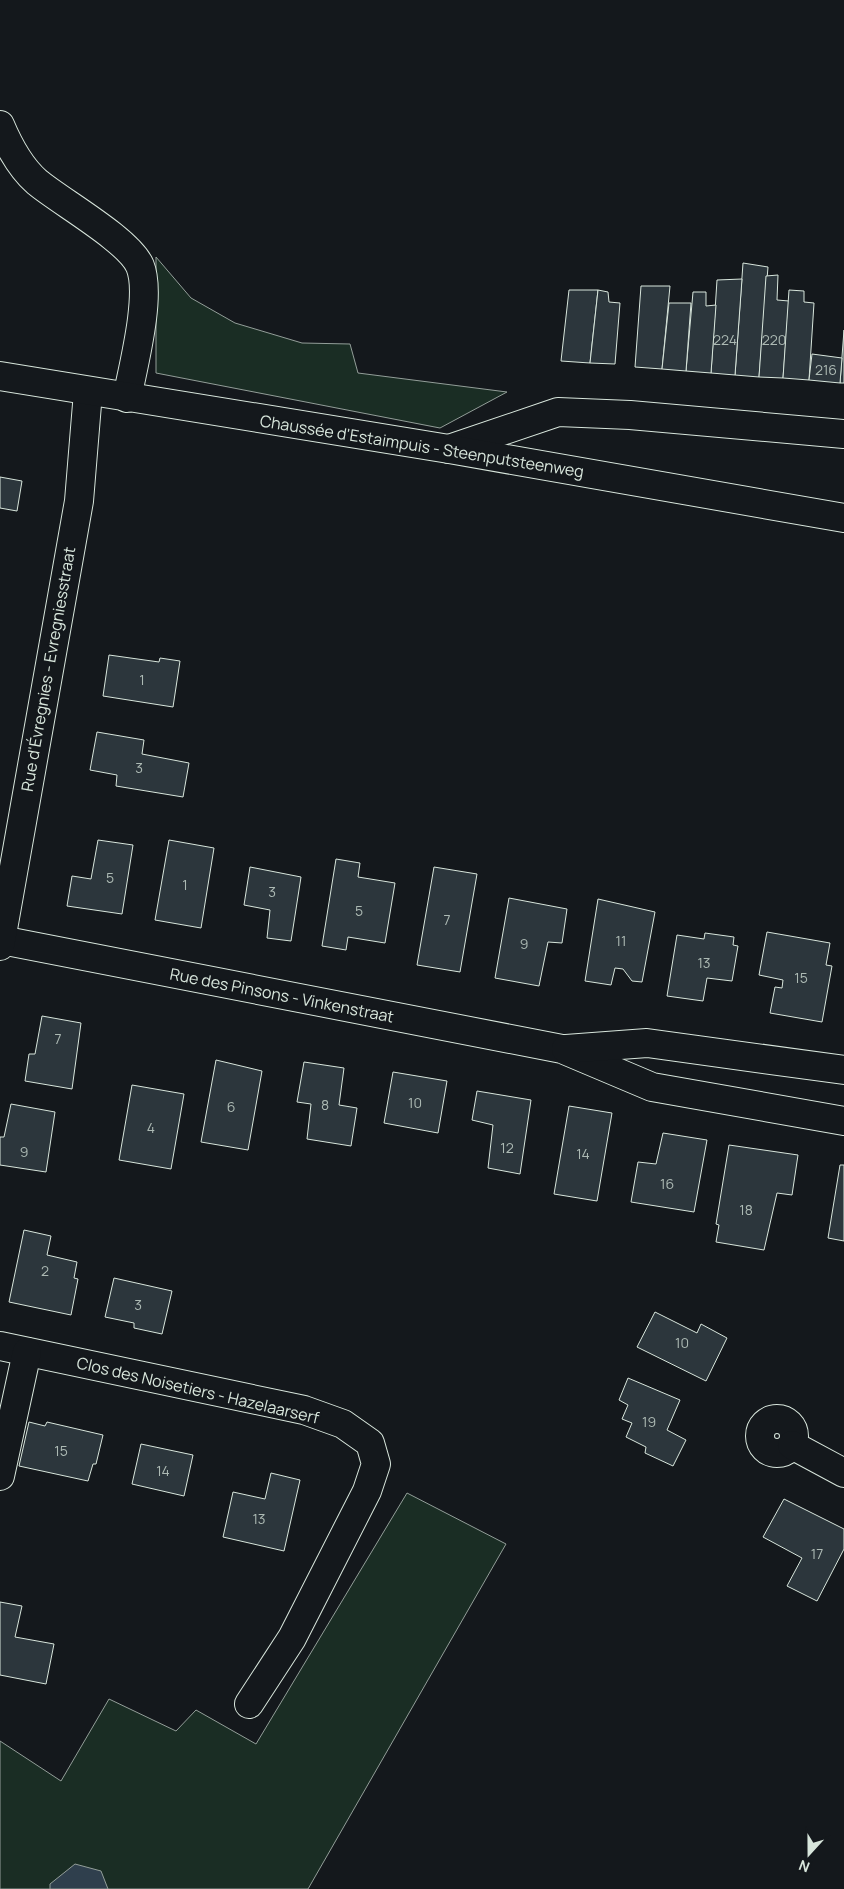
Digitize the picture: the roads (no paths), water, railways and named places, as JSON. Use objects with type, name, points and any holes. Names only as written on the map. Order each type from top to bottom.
[{"type":"street","points":[[0,125],[8,143],[35,180],[106,231],[140,266],[144,312],[127,398]]},
{"type":"street","name":"Chaussée d'Estaimpuis - Steenputsteenweg","points":[[0,376],[88,392],[449,449],[844,518]]},
{"type":"street","name":"Rue d'Évregnies - Evregniesstraat","points":[[1,943],[43,693],[79,501],[88,392]]},
{"type":"street","points":[[449,449],[558,412],[630,415],[844,434]]},
{"type":"street","name":"Rue des Pinsons - Vinkenstraat","points":[[1,943],[562,1050],[652,1087],[844,1121]]},
{"type":"street","name":"Rue des Pinsons - Vinkenstraat","points":[[562,1050],[647,1043],[844,1070]]},
{"type":"street","name":"Clos des Noisetiers - Hazelaarserf","points":[[0,1346],[304,1410],[343,1424],[370,1443],[376,1464],[367,1490],[292,1638],[249,1704]]},
{"type":"street","points":[[0,1476],[27,1352]]},
{"type":"street","points":[[792,1445],[844,1473]]},
{"type":"water","points":[[75,1864],[101,1871],[108,1889],[50,1889],[50,1884]]}]
